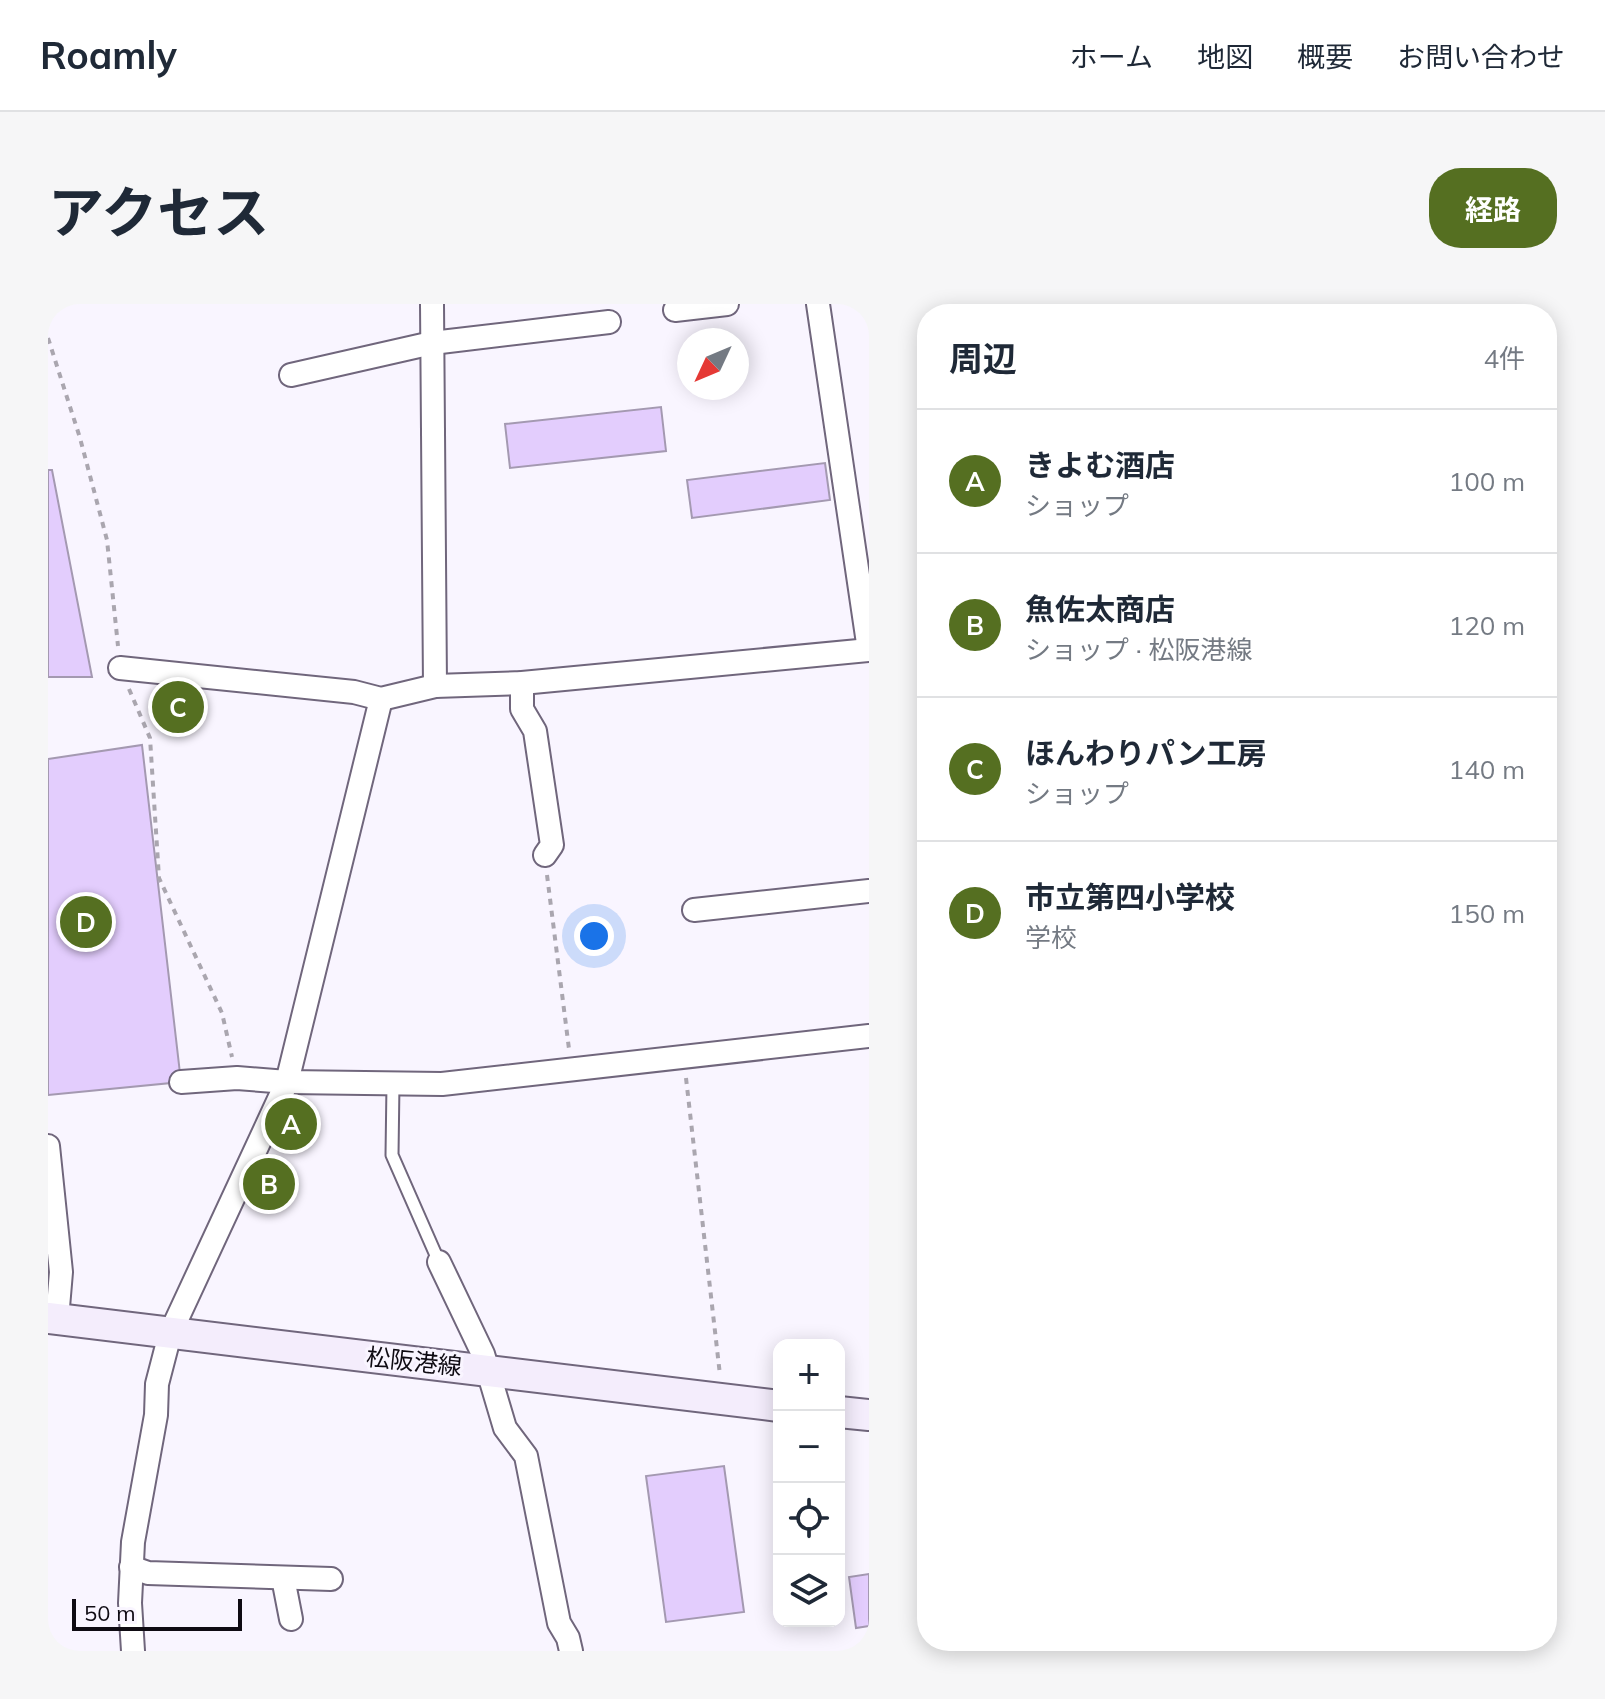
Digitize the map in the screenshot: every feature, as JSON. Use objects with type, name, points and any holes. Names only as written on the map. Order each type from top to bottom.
[{"type":"main road","name":"松阪港線","points":[[52,1319],[773,1405]]},
{"type":"main road","points":[[845,1413],[869,1415]]},
{"type":"street","points":[[432,304],[435,686]]},
{"type":"street","points":[[675,310],[727,304]]},
{"type":"street","points":[[120,668],[354,692],[381,699],[435,686],[522,683],[869,650],[818,304]]},
{"type":"street","points":[[291,375],[432,343],[609,322]]},
{"type":"street","points":[[522,683],[522,709],[535,731],[552,845],[545,855]]},
{"type":"street","points":[[133,1651],[133,1542],[156,1415],[157,1384],[170,1334],[287,1082],[381,699]]},
{"type":"street","points":[[694,910],[869,891]]},
{"type":"street","points":[[181,1082],[237,1078],[287,1082],[442,1084],[869,1036]]},
{"type":"street","points":[[48,1146],[54,1268],[52,1319]]},
{"type":"street","points":[[439,1262],[489,1370],[505,1428],[526,1456],[559,1623],[571,1651]]},
{"type":"street","points":[[131,1567],[148,1573],[331,1579]]},
{"type":"street","points":[[283,1578],[291,1619]]},
{"type":"lane","points":[[393,1084],[392,1155],[439,1262]]},
{"type":"path","points":[[48,338],[80,438],[107,540],[120,668],[150,738],[159,878],[222,1013],[237,1078]]},
{"type":"path","points":[[545,855],[571,1059]]},
{"type":"path","points":[[684,1057],[723,1401]]},
{"type":"building","points":[[661,407],[666,451],[510,468],[505,424]]},
{"type":"building","points":[[825,463],[830,500],[692,518],[687,480]]},
{"type":"building","points":[[48,470],[52,470],[92,677],[48,677]]},
{"type":"building","points":[[142,745],[181,1082],[48,1095],[48,759]]},
{"type":"building","points":[[724,1466],[744,1612],[666,1622],[646,1476]]},
{"type":"building","points":[[869,1574],[869,1626],[856,1628],[849,1577]]},
{"type":"place","name":"ほんわりパン工房","points":[[178,707]]},
{"type":"place","name":"市立第四小学校","points":[[86,922]]},
{"type":"place","name":"きよむ酒店","points":[[291,1124]]},
{"type":"place","name":"魚佐太商店","points":[[269,1184]]}]
